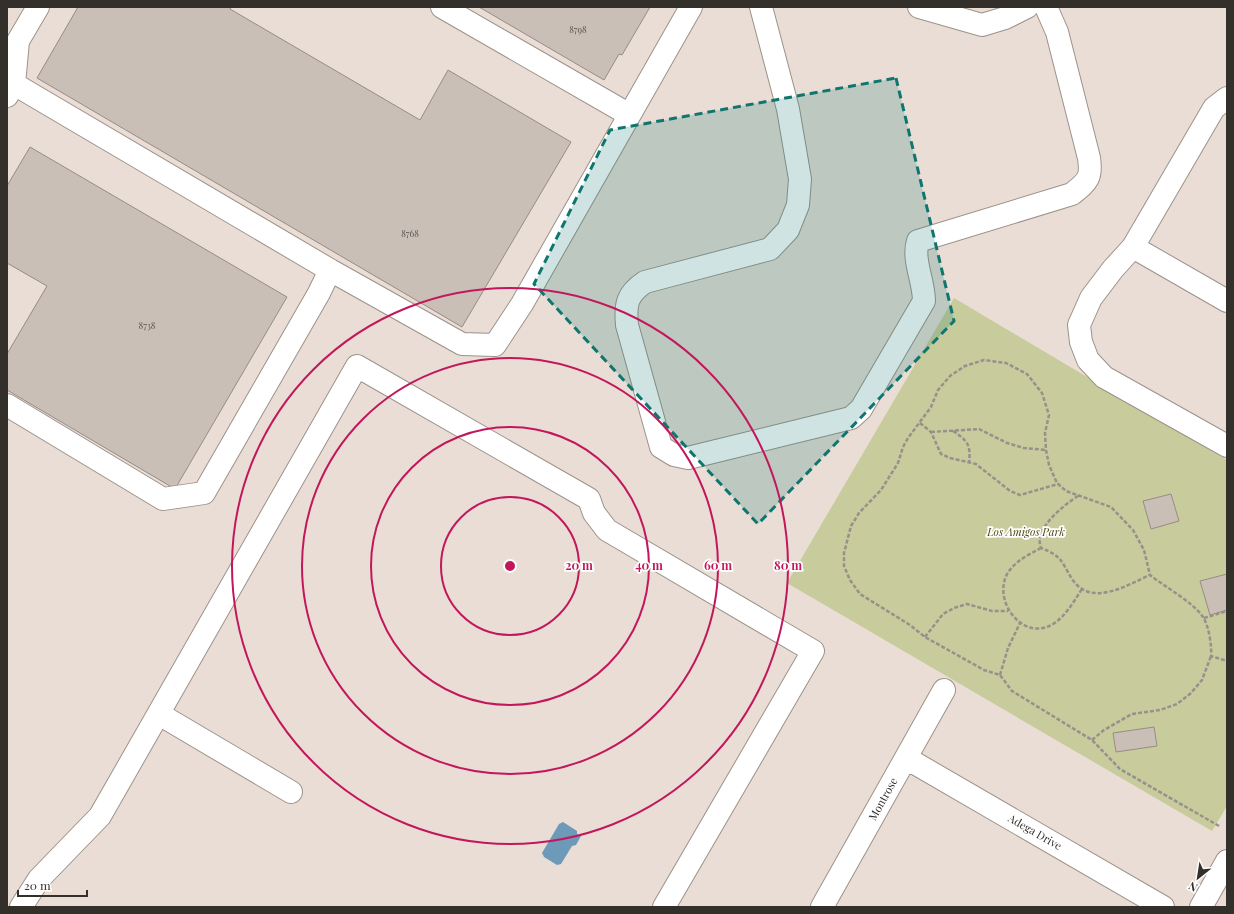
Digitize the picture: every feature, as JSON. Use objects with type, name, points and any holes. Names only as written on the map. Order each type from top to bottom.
[{"type":"street","points":[[38,7],[18,41],[10,90],[462,344],[495,345],[522,304],[628,114],[690,7]]},
{"type":"street","points":[[442,7],[628,114]]},
{"type":"street","points":[[761,7],[788,109],[800,179],[798,205],[788,230],[770,249],[645,282],[632,291],[626,309],[627,325],[661,447],[674,455],[688,458],[851,418],[861,409],[924,301],[924,291],[915,249],[918,241],[1072,194],[1086,184],[1091,173],[1089,158],[1057,32],[1046,7]]},
{"type":"street","points":[[919,7],[982,25],[1005,18],[1028,7]]},
{"type":"street","points":[[1227,98],[1214,108],[1133,247],[1113,269],[1091,298],[1079,325],[1080,342],[1088,360],[1104,377],[1227,446]]},
{"type":"street","points":[[1133,247],[1227,301]]},
{"type":"street","points":[[7,405],[163,498],[204,493],[319,293],[330,270]]},
{"type":"street","points":[[21,907],[39,879],[100,816],[357,366],[589,499],[594,513],[606,530],[813,651],[664,907]]},
{"type":"street","name":"Montrose","points":[[822,907],[944,690]]},
{"type":"street","points":[[159,714],[291,792]]},
{"type":"street","name":"Adega Drive","points":[[906,758],[1163,907]]},
{"type":"street","points":[[1201,907],[1227,861]]},
{"type":"path","points":[[1092,740],[1104,730],[1132,714],[1160,710],[1177,704],[1191,693],[1202,680],[1211,656],[1212,647],[1204,618],[1192,606],[1150,575],[1144,550],[1133,530],[1111,507],[1066,491],[1058,484],[1049,465],[1046,450],[1045,433],[1049,415],[1042,393],[1027,374],[1006,363],[984,360],[965,366],[950,376],[938,390],[931,407],[903,447],[898,463],[881,490],[864,508],[851,526],[846,542],[844,566],[850,580],[860,594],[910,625],[925,637],[984,670],[1000,675],[1012,691],[1092,740],[1120,769],[1219,826]]},
{"type":"path","points":[[920,423],[931,432],[941,454],[968,463],[976,464],[1010,491],[1020,495],[1058,484]]},
{"type":"path","points":[[931,432],[953,432],[979,429],[1007,443],[1024,448],[1046,450]]},
{"type":"path","points":[[953,432],[965,439],[970,450],[968,463]]},
{"type":"path","points":[[1078,496],[1061,508],[1040,534],[1039,543],[1041,548],[1057,556],[1064,562],[1074,580],[1082,589],[1102,594],[1114,591],[1150,575]]},
{"type":"path","points":[[1041,548],[1019,561],[1008,572],[1004,595],[1008,611],[1020,623],[1031,627],[1042,628],[1052,625],[1067,611],[1082,589]]},
{"type":"path","points":[[925,637],[943,614],[954,608],[967,604],[992,611],[1008,611]]},
{"type":"path","points":[[1204,618],[1227,611]]},
{"type":"path","points":[[1000,675],[1008,648],[1020,623]]},
{"type":"path","points":[[1211,656],[1227,661]]},
{"type":"highlighted area","points":[[896,78],[954,321],[758,524],[534,284],[610,130]]},
{"type":"green space","name":"Los Amigos Park","points":[[954,298],[1227,460],[1227,806],[1212,831],[787,583]]},
{"type":"water","points":[[563,822],[577,831],[577,834],[581,836],[576,845],[572,846],[561,864],[557,865],[544,857],[542,853],[559,824]]},
{"type":"building","points":[[78,7],[231,7],[230,9],[420,120],[448,70],[571,142],[462,327],[37,78]]},
{"type":"building","points":[[479,7],[650,7],[622,55],[619,54],[604,80]]},
{"type":"building","points":[[30,147],[287,297],[175,489],[7,390],[7,354],[47,286],[7,263],[7,186]]},
{"type":"building","points":[[1171,494],[1179,521],[1151,529],[1143,501]]},
{"type":"building","points":[[1227,574],[1227,610],[1210,615],[1200,581]]},
{"type":"building","points":[[1154,727],[1157,746],[1116,752],[1113,733]]}]
